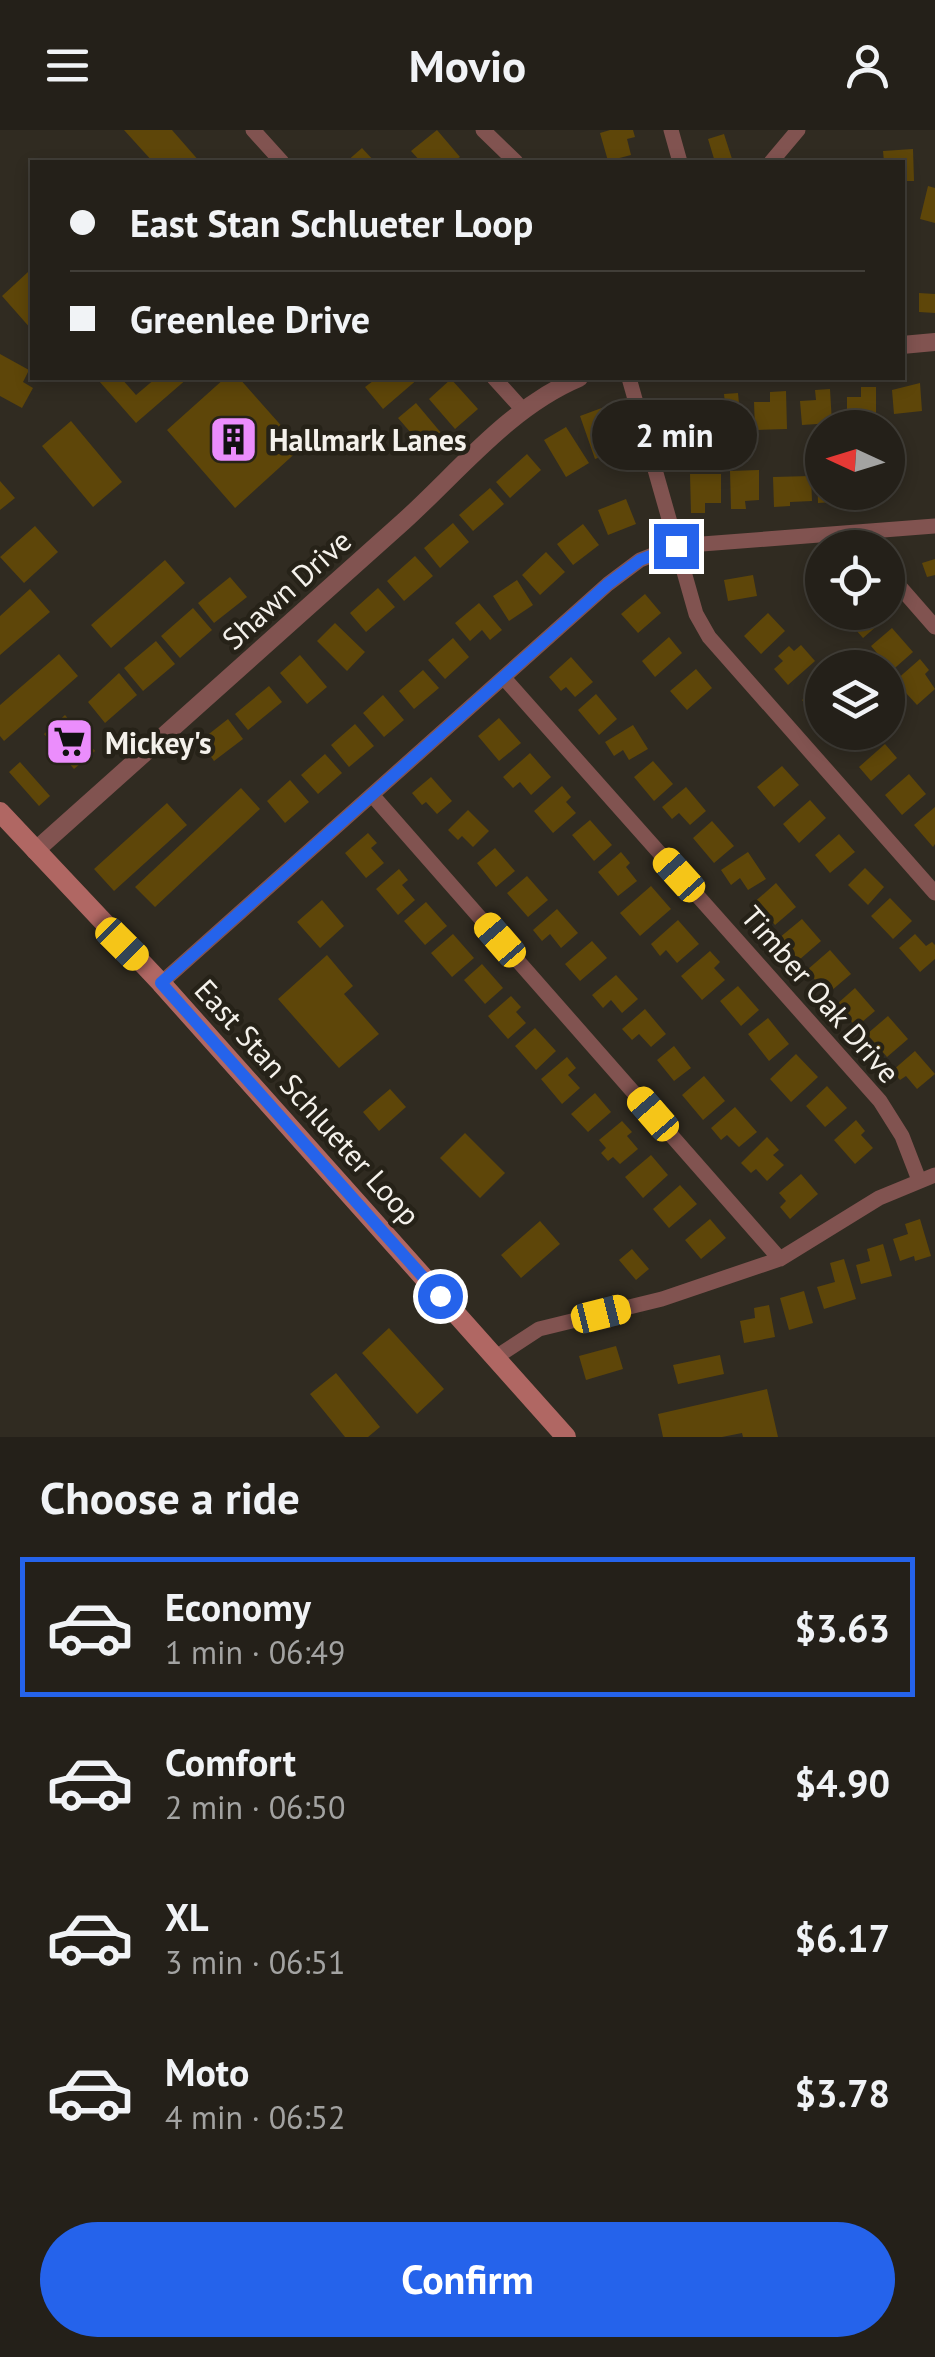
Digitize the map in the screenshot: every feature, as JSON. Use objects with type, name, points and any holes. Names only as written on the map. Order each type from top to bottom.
[{"type":"main road","name":"East Stan Schlueter Loop","points":[[0,812],[161,983],[566,1437]]},
{"type":"street","points":[[253,130],[280,160]]},
{"type":"street","points":[[483,130],[514,160]]},
{"type":"street","points":[[671,130],[679,160]]},
{"type":"street","points":[[773,160],[798,130]]},
{"type":"street","points":[[905,344],[935,342]]},
{"type":"street","points":[[496,380],[523,410]]},
{"type":"street","name":"Shawn Drive","points":[[35,851],[523,410],[554,388],[574,380]]},
{"type":"street","points":[[630,380],[696,614],[709,637],[935,893]]},
{"type":"street","points":[[161,983],[608,584],[640,560],[676,546],[935,526]]},
{"type":"street","points":[[905,593],[935,627]]},
{"type":"street","name":"Timber Oak Drive","points":[[504,678],[880,1102],[927,1178]]},
{"type":"street","points":[[373,796],[780,1260]]},
{"type":"street","points":[[496,1357],[540,1329],[662,1300],[780,1260],[880,1198],[927,1178]]},
{"type":"building","points":[[124,130],[172,130],[198,160],[151,160]]},
{"type":"building","points":[[437,130],[460,157],[419,160],[411,151]]},
{"type":"building","points":[[633,130],[635,137],[627,139],[631,155],[608,160],[600,133]]},
{"type":"building","points":[[724,134],[732,160],[714,160],[708,139]]},
{"type":"building","points":[[362,148],[373,160],[348,160]]},
{"type":"building","points":[[913,149],[914,181],[905,181],[905,160],[884,160],[883,151]]},
{"type":"building","points":[[928,186],[935,188],[935,223],[920,219]]},
{"type":"building","points":[[28,272],[30,328],[2,296]]},
{"type":"building","points":[[919,293],[935,294],[935,313],[919,312]]},
{"type":"building","points":[[0,354],[29,370],[23,382],[33,388],[22,408],[0,396]]},
{"type":"building","points":[[123,380],[136,395],[154,380],[186,380],[136,423],[99,381]]},
{"type":"building","name":"Hallmark Lanes","points":[[223,380],[241,380],[301,448],[235,508],[167,430]]},
{"type":"building","points":[[374,380],[417,380],[383,409],[365,387]]},
{"type":"building","points":[[452,380],[478,409],[455,429],[429,399]]},
{"type":"building","points":[[920,383],[922,411],[894,410],[892,390]]},
{"type":"building","points":[[861,387],[876,387],[876,410],[847,410],[847,397],[861,397]]},
{"type":"building","points":[[830,389],[831,410],[805,410],[802,425],[800,401],[816,400],[815,390]]},
{"type":"building","points":[[786,391],[787,429],[755,430],[754,402],[770,402],[770,392]]},
{"type":"building","points":[[738,393],[741,425],[709,427],[708,405],[725,404],[724,394]]},
{"type":"building","points":[[677,398],[696,398],[696,434],[678,434]]},
{"type":"building","points":[[416,403],[442,434],[425,449],[398,418]]},
{"type":"building","points":[[607,406],[622,449],[595,459],[580,416]]},
{"type":"building","points":[[71,421],[122,482],[93,507],[42,446]]},
{"type":"building","points":[[566,427],[589,463],[566,477],[544,440]]},
{"type":"building","points":[[527,454],[541,470],[510,498],[496,482]]},
{"type":"building","points":[[759,470],[759,500],[745,501],[746,509],[731,509],[730,471]]},
{"type":"building","points":[[690,474],[721,474],[721,503],[705,503],[705,513],[691,513]]},
{"type":"building","points":[[805,476],[805,501],[774,507],[773,477]]},
{"type":"building","points":[[0,481],[15,498],[0,510]]},
{"type":"building","points":[[490,488],[504,504],[473,531],[459,515]]},
{"type":"building","points":[[626,499],[636,524],[608,535],[598,510]]},
{"type":"building","points":[[453,523],[469,542],[440,568],[424,548]]},
{"type":"building","points":[[583,524],[599,545],[573,565],[557,544]]},
{"type":"building","points":[[35,526],[58,552],[24,583],[0,557]]},
{"type":"building","points":[[546,552],[565,572],[540,595],[522,575]]},
{"type":"building","points":[[415,556],[433,576],[404,601],[387,581]]},
{"type":"building","points":[[935,559],[935,575],[927,577],[922,563]]},
{"type":"building","points":[[165,560],[185,583],[111,648],[91,625]]},
{"type":"building","points":[[753,575],[757,596],[728,601],[724,580]]},
{"type":"building","points":[[230,577],[247,597],[214,623],[198,603]]},
{"type":"building","points":[[517,580],[533,605],[509,621],[493,596]]},
{"type":"building","points":[[378,588],[395,607],[366,632],[350,613]]},
{"type":"building","points":[[30,589],[50,612],[0,655],[0,616]]},
{"type":"building","points":[[645,594],[661,613],[638,633],[621,614]]},
{"type":"building","points":[[479,603],[502,630],[490,640],[482,630],[470,641],[455,623]]},
{"type":"building","points":[[193,608],[212,630],[180,658],[161,636]]},
{"type":"building","points":[[768,613],[785,631],[761,654],[744,636]]},
{"type":"building","points":[[335,623],[365,652],[347,671],[317,641]]},
{"type":"building","points":[[856,630],[872,630],[863,638]]},
{"type":"building","points":[[894,630],[913,652],[905,659],[905,650],[874,650],[871,646]]},
{"type":"building","points":[[669,637],[682,653],[655,677],[642,661]]},
{"type":"building","points":[[453,638],[469,657],[445,679],[428,660]]},
{"type":"building","points":[[156,641],[175,664],[143,691],[124,668]]},
{"type":"building","points":[[801,645],[805,650],[805,670],[788,685],[774,669],[783,661],[778,656],[789,646],[794,651]]},
{"type":"building","points":[[59,654],[78,676],[4,741],[0,736],[0,705]]},
{"type":"building","points":[[300,655],[327,687],[307,704],[280,673]]},
{"type":"building","points":[[571,657],[593,682],[575,697],[566,687],[561,691],[549,677]]},
{"type":"building","points":[[920,659],[929,670],[925,674],[935,689],[917,705],[905,692],[905,672]]},
{"type":"building","points":[[696,669],[712,688],[687,710],[670,691]]},
{"type":"building","points":[[423,670],[439,688],[414,709],[399,691]]},
{"type":"building","points":[[119,673],[137,695],[105,723],[88,702]]},
{"type":"building","points":[[269,686],[282,702],[248,730],[235,714]]},
{"type":"building","points":[[596,694],[617,719],[599,735],[578,710]]},
{"type":"building","points":[[383,695],[404,720],[384,737],[363,713]]},
{"type":"building","name":"Mickey's","points":[[65,715],[95,751],[74,769],[44,734]]},
{"type":"building","points":[[499,718],[521,743],[499,761],[478,736]]},
{"type":"building","points":[[228,719],[243,739],[214,761],[200,741]]},
{"type":"building","points":[[355,724],[374,746],[349,767],[331,745]]},
{"type":"building","points":[[633,725],[648,749],[629,760],[623,750],[614,756],[605,742]]},
{"type":"building","points":[[878,750],[890,750],[897,758],[871,781],[859,767]]},
{"type":"building","points":[[530,753],[551,777],[531,795],[520,782],[513,788],[503,777]]},
{"type":"building","points":[[325,754],[342,773],[318,794],[301,775]]},
{"type":"building","points":[[653,761],[673,784],[654,801],[634,777]]},
{"type":"building","points":[[20,762],[50,796],[39,806],[9,772]]},
{"type":"building","points":[[782,766],[799,785],[774,807],[757,787]]},
{"type":"building","points":[[909,774],[926,794],[902,815],[885,795]]},
{"type":"building","points":[[431,777],[452,801],[437,814],[412,793]]},
{"type":"building","points":[[290,780],[309,802],[285,823],[267,801]]},
{"type":"building","points":[[562,786],[571,797],[566,802],[576,813],[553,833],[534,811]]},
{"type":"building","points":[[686,787],[706,811],[690,825],[679,813],[672,819],[662,807]]},
{"type":"building","points":[[241,788],[260,809],[155,907],[135,887]]},
{"type":"building","points":[[810,800],[826,818],[799,843],[783,824]]},
{"type":"building","points":[[167,803],[187,825],[114,891],[94,869]]},
{"type":"building","points":[[935,807],[935,844],[933,847],[914,825]]},
{"type":"building","points":[[468,810],[489,831],[473,847],[448,830]]},
{"type":"building","points":[[590,820],[612,845],[594,861],[572,835]]},
{"type":"building","points":[[712,821],[734,846],[714,863],[693,838]]},
{"type":"building","points":[[368,833],[377,843],[371,848],[384,863],[366,878],[345,853]]},
{"type":"building","points":[[839,834],[855,852],[830,873],[815,855]]},
{"type":"building","points":[[495,848],[515,871],[496,887],[477,863]]},
{"type":"building","points":[[621,852],[637,881],[618,896],[598,872]]},
{"type":"building","points":[[748,852],[766,879],[748,890],[740,878],[731,885],[721,870]]},
{"type":"building","points":[[865,868],[884,887],[868,905],[848,885]]},
{"type":"building","points":[[399,869],[408,880],[402,885],[415,900],[398,915],[376,889]]},
{"type":"building","points":[[527,876],[548,900],[528,917],[507,893]]},
{"type":"building","points":[[776,883],[796,907],[775,925],[766,914],[760,918],[750,906]]},
{"type":"building","points":[[651,886],[671,909],[640,936],[620,913]]},
{"type":"building","points":[[890,898],[912,921],[893,939],[871,916]]},
{"type":"building","points":[[322,900],[344,926],[320,948],[297,922]]},
{"type":"building","points":[[426,902],[447,926],[425,945],[404,921]]},
{"type":"building","points":[[557,909],[578,933],[561,948],[550,934],[542,941],[533,930]]},
{"type":"building","points":[[802,919],[821,941],[799,960],[779,938]]},
{"type":"building","points":[[678,920],[699,944],[677,963],[666,950],[660,956],[651,944]]},
{"type":"building","points":[[453,934],[474,958],[452,977],[431,953]]},
{"type":"building","points":[[915,934],[926,946],[932,942],[935,945],[935,959],[920,972],[899,948]]},
{"type":"building","points":[[592,941],[607,958],[580,981],[565,964]]},
{"type":"building","points":[[830,950],[851,974],[831,991],[823,982],[820,986],[807,970]]},
{"type":"building","points":[[710,951],[720,962],[714,968],[725,980],[702,1000],[681,976]]},
{"type":"building","points":[[327,955],[353,986],[344,994],[379,1034],[339,1068],[278,999]]},
{"type":"building","points":[[482,964],[503,988],[485,1004],[464,980]]},
{"type":"building","points":[[616,975],[638,999],[622,1013],[611,1000],[603,1008],[592,995]]},
{"type":"building","points":[[738,986],[759,1010],[741,1026],[720,1001]]},
{"type":"building","points":[[855,988],[875,1011],[856,1027],[837,1004]]},
{"type":"building","points":[[511,996],[521,1007],[516,1012],[526,1023],[508,1039],[488,1016]]},
{"type":"building","points":[[645,1009],[666,1034],[651,1047],[639,1034],[632,1040],[622,1029]]},
{"type":"building","points":[[888,1016],[908,1039],[887,1057],[867,1034]]},
{"type":"building","points":[[768,1018],[789,1044],[769,1061],[748,1034]]},
{"type":"building","points":[[535,1028],[556,1051],[536,1070],[515,1046]]},
{"type":"building","points":[[674,1046],[691,1068],[674,1081],[657,1060]]},
{"type":"building","points":[[915,1051],[935,1074],[917,1089],[906,1076],[900,1080],[892,1071]]},
{"type":"building","points":[[796,1054],[818,1077],[791,1102],[770,1079]]},
{"type":"building","points":[[567,1057],[576,1068],[568,1075],[580,1088],[562,1104],[541,1079]]},
{"type":"building","points":[[704,1076],[725,1101],[703,1120],[682,1095]]},
{"type":"building","points":[[827,1086],[847,1108],[825,1127],[806,1106]]},
{"type":"building","points":[[390,1089],[406,1107],[379,1131],[363,1112]]},
{"type":"building","points":[[595,1093],[611,1112],[588,1132],[571,1114]]},
{"type":"building","points":[[735,1107],[757,1132],[739,1147],[727,1135],[721,1140],[711,1128]]},
{"type":"building","points":[[856,1120],[865,1131],[861,1135],[873,1148],[855,1164],[834,1140]]},
{"type":"building","points":[[622,1121],[632,1132],[627,1136],[638,1149],[620,1164],[613,1157],[608,1161],[601,1153],[606,1148],[599,1140]]},
{"type":"building","points":[[465,1133],[505,1173],[480,1198],[440,1158]]},
{"type":"building","points":[[767,1137],[779,1150],[773,1155],[784,1165],[767,1181],[756,1169],[751,1173],[741,1163]]},
{"type":"building","points":[[651,1155],[668,1175],[643,1198],[625,1177]]},
{"type":"building","points":[[801,1174],[818,1194],[790,1219],[780,1207],[786,1201],[779,1193]]},
{"type":"building","points":[[680,1185],[697,1204],[669,1228],[653,1209]]},
{"type":"building","points":[[710,1219],[726,1238],[701,1259],[685,1240]]},
{"type":"building","points":[[920,1219],[931,1256],[900,1261],[893,1239],[908,1234],[905,1224]]},
{"type":"building","points":[[540,1221],[560,1244],[521,1278],[501,1255]]},
{"type":"building","points":[[883,1244],[892,1276],[861,1284],[856,1265],[870,1261],[867,1249]]},
{"type":"building","points":[[632,1249],[649,1269],[636,1280],[619,1260]]},
{"type":"building","points":[[844,1259],[856,1299],[824,1309],[817,1287],[835,1282],[830,1263]]},
{"type":"building","points":[[804,1291],[813,1323],[789,1330],[780,1298]]},
{"type":"building","points":[[769,1305],[775,1337],[744,1343],[740,1321],[755,1318],[754,1308]]},
{"type":"building","points":[[389,1328],[444,1389],[417,1414],[362,1353]]},
{"type":"building","points":[[616,1346],[623,1369],[586,1380],[579,1356]]},
{"type":"building","points":[[720,1355],[724,1374],[678,1384],[673,1365]]},
{"type":"building","points":[[336,1373],[380,1427],[368,1437],[345,1437],[310,1394]]},
{"type":"building","points":[[767,1389],[778,1437],[743,1437],[742,1433],[663,1437],[658,1414]]},
{"type":"place","name":"Hallmark Lanes","points":[[234,439]]},
{"type":"place","name":"Mickey's","points":[[70,742]]},
{"type":"route","points":[[440,1296],[161,983],[608,584],[640,560],[676,546]]}]
